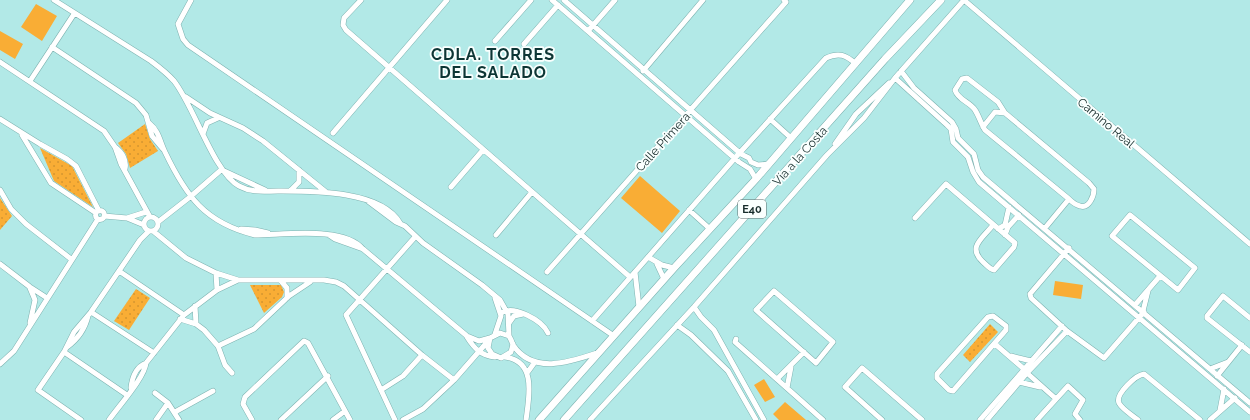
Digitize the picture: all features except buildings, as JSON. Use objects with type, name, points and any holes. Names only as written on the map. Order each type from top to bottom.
[{"type":"highway","name":"Vía a la Costa","points":[[539,420],[664,279],[756,179],[911,0]]},
{"type":"highway","name":"Vía a la Costa","points":[[564,420],[875,71],[941,0]]},
{"type":"street","points":[[54,0],[74,14],[151,61],[174,81],[221,170],[268,192],[326,192],[373,202],[392,213],[415,237],[494,296],[507,310],[509,336],[513,344],[525,357],[535,362],[561,364],[600,352]]},
{"type":"street","points":[[191,0],[178,24],[183,39],[188,45],[614,336]]},
{"type":"street","points":[[361,0],[344,18],[343,25],[346,30],[630,277]]},
{"type":"street","points":[[333,133],[447,0]]},
{"type":"street","points":[[495,41],[531,0]]},
{"type":"street","points":[[552,0],[735,158],[750,169],[756,179]]},
{"type":"street","points":[[564,0],[741,153],[749,158],[751,162],[758,164],[769,164]]},
{"type":"street","points":[[588,31],[615,0]]},
{"type":"street","points":[[639,75],[703,0]]},
{"type":"street","name":"Calle Primera","points":[[547,272],[786,2],[784,0]]},
{"type":"street","name":"Vía a la Costa","points":[[590,420],[694,306],[827,155],[864,118],[895,78],[964,0]]},
{"type":"street","name":"Camino Real","points":[[964,0],[1250,244]]},
{"type":"street","points":[[524,44],[558,5]]},
{"type":"street","points":[[30,81],[74,14]]},
{"type":"street","points":[[52,47],[130,98],[146,115],[150,123],[152,136],[164,150],[190,197],[206,213],[222,223],[255,235],[329,235],[335,239],[363,249],[467,336],[478,352],[487,356],[505,357],[518,362],[527,373],[529,388],[526,420]]},
{"type":"street","points":[[592,321],[735,158],[826,58],[840,54],[846,56],[856,64]]},
{"type":"street","points":[[0,62],[104,130],[114,147],[123,156],[126,164],[125,168],[146,212],[150,217],[154,218],[158,224],[163,238]]},
{"type":"street","points":[[901,71],[914,88],[952,122],[960,142],[974,154],[980,173],[1218,376],[1249,407]]},
{"type":"street","points":[[895,78],[947,125],[950,129],[953,142],[970,160],[975,177],[1139,318],[1235,398],[1249,407]]},
{"type":"street","name":"Vía a la Costa","points":[[827,155],[856,114],[895,78]]},
{"type":"street","points":[[967,78],[998,102],[1005,113],[1094,189],[1094,194],[1087,205],[1082,207],[1069,199],[983,127],[975,110],[956,94],[955,90],[962,79],[967,78]]},
{"type":"street","points":[[183,96],[218,118],[243,128],[263,141],[326,192]]},
{"type":"street","points":[[983,127],[995,112],[1005,113]]},
{"type":"street","points":[[203,134],[207,123],[218,118]]},
{"type":"street","points":[[0,119],[67,159],[76,166],[98,212],[98,220]]},
{"type":"street","points":[[770,119],[791,138]]},
{"type":"street","points":[[20,132],[33,149],[46,177],[51,183],[98,212],[102,212],[104,216],[127,218],[146,212]]},
{"type":"street","points":[[33,149],[40,144]]},
{"type":"street","points":[[451,187],[483,150]]},
{"type":"street","points":[[81,420],[38,390],[65,350],[74,332],[90,313],[148,229],[158,224],[221,170]]},
{"type":"street","points":[[290,191],[299,182],[299,170]]},
{"type":"street","points":[[914,218],[946,184],[994,225],[1014,243],[1014,247],[996,269],[991,269],[977,256],[975,251],[977,246],[994,225]]},
{"type":"street","points":[[994,194],[998,189]]},
{"type":"street","points":[[0,190],[11,209],[26,224],[71,259]]},
{"type":"street","points":[[496,235],[532,192]]},
{"type":"street","points":[[1045,228],[1069,199]]},
{"type":"street","points":[[998,229],[1005,225],[1009,207]]},
{"type":"street","points":[[689,210],[710,229]]},
{"type":"street","points":[[1005,235],[1008,228],[1019,215]]},
{"type":"street","points":[[1130,215],[1194,268],[1177,290],[1160,276],[1112,236],[1130,215]]},
{"type":"street","points":[[0,364],[14,351],[71,259],[98,220],[101,220],[104,216]]},
{"type":"street","points":[[1050,232],[1055,216]]},
{"type":"street","points":[[148,229],[145,220],[150,217]]},
{"type":"street","points":[[127,218],[163,238],[186,258],[216,273],[238,280],[312,280],[336,282],[344,286],[422,355],[454,380]]},
{"type":"street","points":[[395,420],[346,318],[347,313],[415,237]]},
{"type":"street","points":[[1069,248],[1030,294],[1032,298],[1067,331],[1104,358],[1143,312],[1148,290]]},
{"type":"street","points":[[648,257],[657,263],[674,268]]},
{"type":"street","points":[[657,263],[664,279]]},
{"type":"street","points":[[1,266],[47,298]]},
{"type":"street","points":[[118,271],[182,317],[196,324],[218,346],[225,365],[232,373]]},
{"type":"street","points":[[635,272],[639,307]]},
{"type":"street","points":[[216,273],[217,290]]},
{"type":"street","points":[[1135,305],[1160,276]]},
{"type":"street","points":[[109,420],[131,388],[138,382],[146,369],[146,363],[182,317],[217,290],[238,280]]},
{"type":"street","points":[[218,346],[254,329],[287,298],[312,280]]},
{"type":"street","points":[[281,281],[287,288],[287,298]]},
{"type":"street","points":[[29,327],[35,300],[30,287]]},
{"type":"street","points":[[774,291],[833,342],[816,363],[804,352],[756,310],[774,291]]},
{"type":"street","points":[[403,420],[423,409],[454,380],[495,334],[500,322],[501,313],[494,296]]},
{"type":"street","points":[[1250,318],[1223,296],[1207,316],[1207,318],[1250,352]]},
{"type":"street","points":[[35,300],[43,305]]},
{"type":"street","points":[[195,306],[196,324]]},
{"type":"street","points":[[694,306],[700,317],[714,330],[764,420]]},
{"type":"street","points":[[501,313],[513,309],[544,326],[548,333]]},
{"type":"street","points":[[90,313],[154,353]]},
{"type":"street","points":[[509,322],[514,316],[523,314]]},
{"type":"street","points":[[990,316],[993,316],[1007,328],[995,344],[953,391],[949,390],[937,378],[937,374],[990,316]]},
{"type":"street","points":[[677,325],[691,335],[728,371],[756,420]]},
{"type":"street","points":[[988,420],[1019,382],[1031,362],[1042,348],[1062,326]]},
{"type":"street","points":[[980,420],[1026,371],[1067,331]]},
{"type":"street","points":[[495,334],[505,334],[509,336]]},
{"type":"street","points":[[467,336],[479,341],[490,339]]},
{"type":"street","points":[[490,339],[490,351],[495,356]]},
{"type":"street","points":[[736,339],[735,342],[823,420]]},
{"type":"street","points":[[252,420],[243,404],[245,396],[304,341],[308,342],[328,376],[350,420]]},
{"type":"street","points":[[505,357],[511,352],[513,344]]},
{"type":"street","points":[[995,344],[1055,398]]},
{"type":"street","points":[[1218,376],[1242,345]]},
{"type":"street","points":[[1042,348],[1047,352]]},
{"type":"street","points":[[65,350],[127,395]]},
{"type":"street","points":[[777,379],[804,352]]},
{"type":"street","points":[[381,390],[403,376],[422,355]]},
{"type":"street","points":[[1008,355],[1031,362]]},
{"type":"street","points":[[1210,370],[1229,361]]},
{"type":"street","points":[[527,373],[535,362]]},
{"type":"street","points":[[787,388],[791,366]]},
{"type":"street","points":[[882,420],[845,387],[862,368],[922,420]]},
{"type":"street","points":[[1138,420],[1119,405],[1118,400],[1119,395],[1135,378],[1144,374],[1200,420]]},
{"type":"street","points":[[282,420],[328,376]]},
{"type":"street","points":[[1019,382],[1041,387]]},
{"type":"street","points":[[1037,420],[1066,387],[1071,388],[1083,400],[1075,414],[1080,420]]},
{"type":"street","points":[[1220,410],[1224,388]]},
{"type":"street","points":[[175,412],[213,391]]},
{"type":"street","points":[[155,393],[168,402],[179,420]]},
{"type":"street","points":[[1210,420],[1235,398]]},
{"type":"street","points":[[156,420],[168,402]]},
{"type":"street","points":[[333,420],[345,411]]},
{"type":"shaded area","points":[[36,4],[57,16],[42,41],[21,27]]},
{"type":"shaded area","points":[[0,31],[23,44],[15,59],[0,50]]},
{"type":"shaded area","points":[[145,124],[150,139],[158,151],[130,168],[126,154],[118,143]]},
{"type":"shaded area","points":[[40,148],[72,166],[93,207],[54,181]]},
{"type":"shaded area","points":[[640,176],[680,211],[662,233],[621,198]]},
{"type":"shaded area","points":[[0,198],[12,216],[0,230]]},
{"type":"shaded area","points":[[1055,281],[1083,285],[1081,299],[1053,295]]},
{"type":"shaded area","points":[[250,285],[281,285],[284,292],[282,297],[264,313]]},
{"type":"shaded area","points":[[136,289],[150,298],[129,330],[114,321]]},
{"type":"shaded area","points":[[990,324],[998,332],[970,362],[963,355]]},
{"type":"shaded area","points":[[764,379],[775,397],[765,402],[754,385]]},
{"type":"shaded area","points":[[785,402],[806,420],[779,420],[773,414]]},
{"type":"district","name":"CDLA. TORRES DEL SALADO","points":[[493,63]]}]
